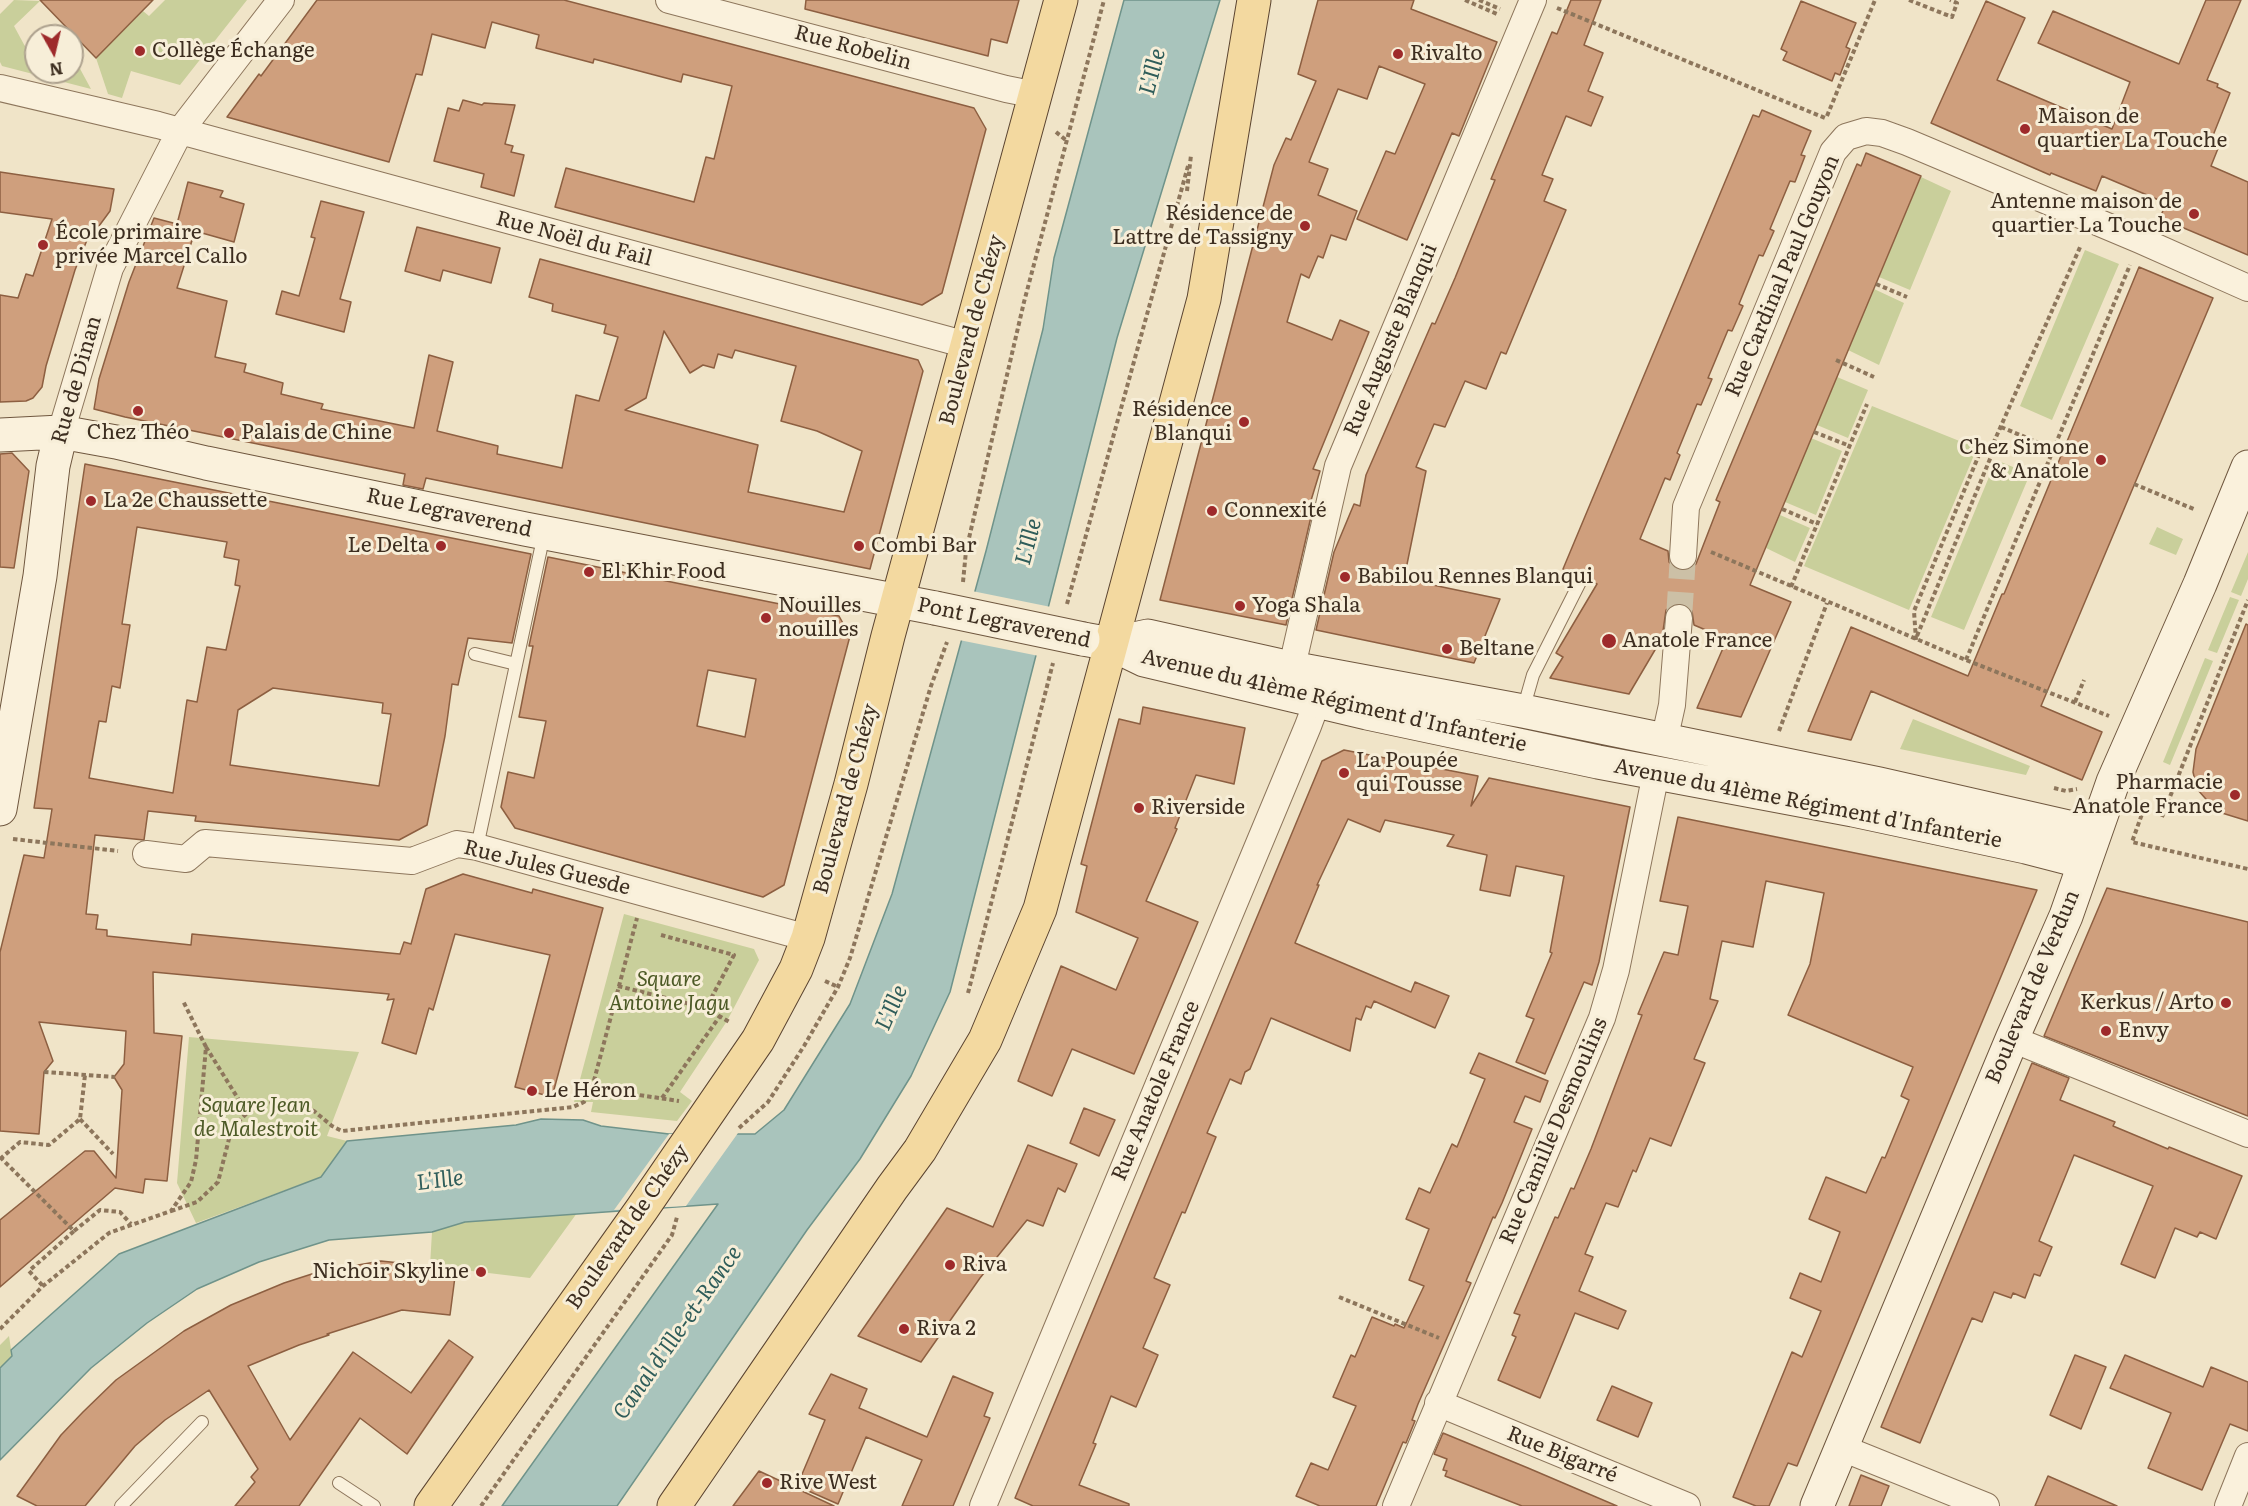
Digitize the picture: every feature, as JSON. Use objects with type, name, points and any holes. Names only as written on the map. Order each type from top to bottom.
[{"type":"main road","name":"Boulevard de Chézy","points":[[430,1506],[642,1209],[758,1040],[796,969],[808,938],[851,784],[898,601],[1061,0]]},
{"type":"main road","points":[[674,1506],[920,1150],[985,1040],[1040,909],[1097,642],[1204,298],[1254,0]]},
{"type":"main road","name":"Rue Legraverend","points":[[0,435],[61,432],[544,532],[898,601]]},
{"type":"main road","name":"Rue de Dinan","points":[[6,824],[53,466],[61,432]]},
{"type":"main road","name":"Boulevard de Verdun","points":[[1817,1506],[2012,1039],[2066,916],[2107,799],[2248,467]]},
{"type":"main road","name":"Pont Legraverend","points":[[898,601],[1097,642]]},
{"type":"main road","name":"Avenue du 41ème Régiment d'Infanterie","points":[[1097,642],[1144,660],[1288,680],[1660,757],[1879,784],[2089,848]]},
{"type":"main road","name":"Avenue du 41ème Régiment d'Infanterie","points":[[1322,688],[1523,711],[1660,757]]},
{"type":"street","name":"Rue de Dinan","points":[[61,432],[110,268],[180,131],[281,0]]},
{"type":"street","name":"Rue Robelin","points":[[669,0],[994,86],[1036,94]]},
{"type":"street","name":"Rue Auguste Blanqui","points":[[1288,680],[1338,466],[1541,2]]},
{"type":"street","name":"Rue Noël du Fail","points":[[0,88],[180,131],[967,345]]},
{"type":"street","name":"Rue Cardinal Paul Gouyon","points":[[1683,548],[1686,507],[1833,152],[1846,136],[1866,131],[1907,142],[2248,288]]},
{"type":"street","points":[[1660,757],[1672,705],[1679,618]]},
{"type":"street","name":"Rue Anatole France","points":[[983,1506],[1322,688]]},
{"type":"street","name":"Rue Camille Desmoulins","points":[[1396,1506],[1602,1018],[1616,970],[1660,757]]},
{"type":"street","name":"Rue Jules Guesde","points":[[146,854],[186,859],[205,843],[412,861],[457,844],[477,847],[808,938]]},
{"type":"street","points":[[2012,1039],[2248,1134]]},
{"type":"street","name":"Rue Bigarré","points":[[1438,1403],[1687,1506]]},
{"type":"street","points":[[1842,1448],[1986,1506]]},
{"type":"street","points":[[2228,1506],[2248,1456]]},
{"type":"lane","points":[[477,847],[544,532]]},
{"type":"lane","points":[[1523,711],[1533,675],[1582,578]]},
{"type":"lane","points":[[475,654],[516,664]]},
{"type":"lane","points":[[121,1506],[202,1422]]},
{"type":"lane","points":[[339,1483],[374,1506]]},
{"type":"path","points":[[962,590],[966,551],[1013,348],[1104,0]]},
{"type":"path","points":[[1465,0],[1505,14],[1479,0]]},
{"type":"path","points":[[1826,119],[1875,0]]},
{"type":"path","points":[[1909,0],[1952,17],[1957,3],[1950,0]]},
{"type":"path","points":[[1541,2],[1826,119],[1846,136]]},
{"type":"path","points":[[1066,610],[1191,155]]},
{"type":"path","points":[[1916,640],[2001,427],[2092,220]]},
{"type":"path","points":[[1966,660],[2140,240]]},
{"type":"path","points":[[1876,284],[1906,297]]},
{"type":"path","points":[[1836,360],[1874,377]]},
{"type":"path","points":[[1791,587],[1867,404]]},
{"type":"path","points":[[2001,427],[2062,453]]},
{"type":"path","points":[[1814,432],[1850,446]]},
{"type":"path","points":[[1916,640],[1914,612],[1981,450],[1994,444]]},
{"type":"path","points":[[2134,484],[2198,511]]},
{"type":"path","points":[[1782,509],[1817,524]]},
{"type":"path","points":[[1683,548],[1791,587],[1916,640],[2109,716]]},
{"type":"path","points":[[2162,817],[2248,600]]},
{"type":"path","points":[[1790,735],[1778,733],[1827,603]]},
{"type":"path","points":[[732,1134],[768,1102],[838,987],[850,958],[931,686],[948,638]]},
{"type":"path","points":[[965,1004],[1053,659]]},
{"type":"path","points":[[2075,702],[2084,680]]},
{"type":"path","points":[[2043,786],[2066,791],[2082,789],[2107,799]]},
{"type":"path","points":[[6,824],[146,854]]},
{"type":"path","points":[[2132,842],[2248,869]]},
{"type":"path","points":[[0,1329],[43,1286],[109,1233],[197,1202],[218,1182],[230,1135],[238,1122],[247,1113],[261,1106],[279,1101],[293,1102],[314,1111],[342,1131],[357,1131],[573,1107],[584,1102],[592,1088],[645,892]]},
{"type":"path","points":[[661,935],[734,955],[706,1008]]},
{"type":"path","points":[[618,986],[706,1008],[758,1040]]},
{"type":"path","points":[[183,1001],[206,1047],[247,1113]]},
{"type":"path","points":[[662,1098],[720,1016]]},
{"type":"path","points":[[171,1211],[191,1182],[194,1171],[206,1047]]},
{"type":"path","points":[[44,1072],[115,1077]]},
{"type":"path","points":[[74,1231],[0,1158],[20,1142],[49,1145],[80,1119],[85,1075]]},
{"type":"path","points":[[592,1088],[681,1101]]},
{"type":"path","points":[[80,1119],[113,1154]]},
{"type":"path","points":[[43,1286],[29,1271],[100,1210],[120,1212],[131,1224]]},
{"type":"path","points":[[481,1506],[672,1235],[678,1216]]},
{"type":"path","points":[[1338,1297],[1462,1347]]},
{"type":"green space","points":[[14,0],[40,1],[14,26],[24,44],[24,72],[2,66],[0,62],[0,14]]},
{"type":"green space","points":[[165,0],[247,0],[180,85],[131,71],[122,98],[108,94],[96,58],[143,11],[149,16]]},
{"type":"green space","points":[[84,76],[91,89],[72,84],[84,84]]},
{"type":"green space","points":[[1921,177],[1951,191],[1910,290],[1879,277]]},
{"type":"green space","points":[[2085,250],[2119,264],[2052,420],[2020,406]]},
{"type":"green space","points":[[1874,289],[1904,303],[1879,365],[1848,350]]},
{"type":"green space","points":[[1837,377],[1868,390],[1848,438],[1817,425]]},
{"type":"green space","points":[[1872,406],[1977,448],[1909,610],[1804,566]]},
{"type":"green space","points":[[1811,438],[1842,451],[1816,515],[1785,502]]},
{"type":"green space","points":[[1996,460],[2030,474],[1964,630],[1931,617]]},
{"type":"green space","points":[[1780,515],[1810,528],[1795,562],[1766,548]]},
{"type":"green space","points":[[2157,527],[2183,539],[2176,555],[2149,544]]},
{"type":"green space","points":[[2248,552],[2248,579],[2241,596],[2231,592]]},
{"type":"green space","points":[[2230,597],[2239,600],[2217,653],[2208,650]]},
{"type":"green space","points":[[2205,658],[2213,661],[2170,765],[2163,762]]},
{"type":"green space","points":[[1913,719],[2030,766],[2026,775],[1900,749]]},
{"type":"green space","name":"Square Antoine Jagu","points":[[624,914],[754,949],[759,960],[727,1021],[680,1092],[692,1101],[677,1121],[591,1112],[593,1102],[574,1102]]},
{"type":"green space","name":"Square Jean de Malestroit","points":[[189,1037],[359,1052],[327,1136],[347,1141],[321,1177],[196,1223],[177,1183]]},
{"type":"green space","points":[[577,1213],[530,1278],[430,1266],[432,1232],[465,1222]]},
{"type":"green space","points":[[9,1336],[12,1356],[0,1368],[0,1345]]},
{"type":"water","points":[[1124,0],[1220,0],[1117,338],[950,992],[911,1076],[860,1159],[807,1230],[617,1506],[502,1506],[718,1204],[465,1222],[432,1232],[329,1240],[259,1262],[197,1289],[147,1323],[91,1368],[0,1460],[0,1368],[12,1356],[11,1350],[119,1254],[321,1177],[347,1141],[516,1125],[541,1119],[583,1120],[601,1126],[669,1134],[755,1134],[784,1110],[850,1004],[892,894],[986,551],[1043,329],[1054,258]]},
{"type":"pier","points":[[972,591],[1051,607],[1039,656],[959,640]]},
{"type":"pier","points":[[738,1133],[686,1206],[614,1210],[669,1134]]},
{"type":"building","points":[[40,0],[153,0],[96,58],[84,46],[84,24],[63,24]]},
{"type":"building","points":[[317,0],[564,0],[974,108],[986,129],[942,293],[922,305],[555,207],[566,168],[694,202],[706,157],[714,159],[732,86],[683,74],[681,82],[594,59],[593,63],[536,48],[539,35],[492,22],[485,48],[432,34],[422,75],[416,74],[389,162],[227,117],[259,74],[261,76]]},
{"type":"building","points":[[806,0],[1019,0],[1007,43],[991,39],[988,56],[805,9]]},
{"type":"building","points":[[1318,0],[1414,0],[1411,9],[1497,42],[1459,136],[1452,133],[1407,240],[1357,219],[1386,151],[1395,154],[1425,84],[1379,66],[1367,99],[1338,89],[1309,162],[1328,169],[1318,195],[1357,211],[1346,240],[1331,235],[1323,258],[1318,256],[1309,278],[1301,274],[1287,322],[1332,340],[1340,320],[1369,332],[1313,469],[1320,471],[1309,507],[1313,508],[1286,625],[1160,600],[1274,165],[1286,138],[1291,140],[1316,81],[1298,74]]},
{"type":"building","points":[[1571,0],[1601,0],[1584,45],[1603,53],[1588,91],[1603,97],[1591,126],[1566,116],[1542,175],[1553,179],[1544,201],[1566,210],[1506,354],[1501,352],[1486,389],[1465,381],[1445,427],[1434,424],[1416,467],[1426,471],[1404,579],[1500,599],[1474,663],[1316,630],[1334,552],[1354,504],[1360,506],[1366,475],[1432,323],[1435,324],[1455,278],[1495,180],[1491,179],[1552,32],[1557,34]]},
{"type":"building","points":[[2206,0],[2241,0],[2207,80],[2218,84],[2217,87],[2230,93],[2212,138],[2221,141],[2211,166],[2248,182],[2248,255],[2160,218],[2166,203],[2102,176],[2096,191],[2051,173],[2050,175],[1931,123],[1986,1],[2025,18],[1997,80],[2112,129],[2130,82],[2038,43],[2053,11],[2179,64]]},
{"type":"building","points":[[1801,1],[1856,23],[1846,47],[1850,49],[1840,75],[1835,73],[1832,81],[1783,60],[1787,52],[1781,49]]},
{"type":"building","points":[[463,100],[482,105],[484,103],[515,105],[505,144],[513,146],[511,152],[524,155],[514,196],[481,187],[484,174],[434,161],[448,108],[459,111]]},
{"type":"building","points":[[1762,110],[1811,131],[1801,155],[1805,156],[1795,182],[1790,181],[1770,229],[1774,231],[1763,256],[1759,255],[1739,304],[1743,306],[1732,331],[1728,330],[1708,378],[1712,379],[1701,405],[1697,404],[1677,453],[1680,455],[1670,480],[1665,478],[1640,539],[1668,551],[1669,562],[1675,569],[1689,570],[1696,564],[1720,502],[1716,500],[1857,164],[1861,166],[1866,153],[1921,176],[1750,585],[1791,602],[1741,717],[1697,708],[1727,639],[1694,625],[1692,611],[1681,603],[1672,605],[1666,610],[1662,638],[1629,694],[1550,678],[1563,657],[1556,653],[1597,584],[1589,581],[1589,574],[1585,570],[1578,571],[1574,575],[1563,569],[1753,115],[1759,117]]},
{"type":"building","name":"École primaire privée Marcel Callo","points":[[0,172],[114,189],[110,211],[99,226],[93,225],[75,270],[46,366],[42,387],[33,398],[26,401],[0,402],[0,295],[18,298],[26,274],[33,276],[52,219],[0,212]]},
{"type":"building","points":[[188,182],[223,191],[220,197],[244,204],[234,242],[195,231],[177,288],[227,301],[215,357],[246,364],[244,372],[283,383],[281,394],[323,404],[321,409],[414,428],[429,355],[453,362],[437,431],[498,446],[497,454],[562,468],[576,395],[599,401],[618,337],[604,333],[606,325],[552,311],[553,304],[529,297],[540,259],[918,360],[923,371],[870,569],[426,478],[423,489],[403,485],[405,474],[94,409],[99,379],[129,282],[154,218],[177,224]],"holes":[[[664,331],[690,373],[703,365],[714,368],[718,354],[732,358],[735,350],[796,366],[781,421],[817,431],[862,451],[844,512],[748,492],[758,445],[625,410],[646,398]]]},
{"type":"building","points":[[321,201],[364,212],[340,299],[351,302],[344,332],[276,314],[282,291],[299,296],[315,238],[311,237]]},
{"type":"building","points":[[417,227],[500,248],[491,283],[443,270],[440,281],[405,271]]},
{"type":"building","points":[[2139,267],[2213,298],[2041,706],[2102,732],[2082,780],[1871,691],[1851,740],[1808,731],[1851,627],[1968,676]]},
{"type":"building","points":[[12,453],[29,471],[14,568],[0,567],[0,454]]},
{"type":"building","points":[[85,464],[531,554],[512,643],[468,638],[458,685],[452,684],[445,736],[427,825],[399,840],[195,821],[196,816],[148,811],[144,840],[95,835],[86,914],[98,915],[96,929],[107,930],[107,936],[191,945],[192,934],[400,954],[404,942],[411,944],[426,889],[463,874],[532,893],[533,889],[603,908],[552,1097],[515,1087],[550,955],[455,934],[433,1010],[429,1008],[416,1054],[382,1043],[394,999],[387,1000],[389,994],[153,972],[154,1033],[182,1036],[167,1181],[145,1179],[143,1193],[115,1188],[0,1287],[0,1220],[85,1151],[94,1151],[116,1178],[122,1090],[114,1077],[124,1064],[126,1031],[39,1022],[53,1061],[44,1072],[39,1134],[0,1131],[0,952],[24,855],[44,858],[52,809],[34,808]],"holes":[[[137,527],[227,542],[224,557],[239,560],[235,585],[240,586],[226,650],[207,647],[197,702],[187,700],[173,793],[89,778],[99,721],[106,722],[112,686],[120,688],[130,625],[122,624]],[[273,688],[383,703],[382,713],[391,714],[379,786],[230,765],[238,710]]]},
{"type":"building","points":[[548,557],[839,616],[850,636],[784,885],[763,897],[515,828],[501,807],[508,772],[534,778],[546,721],[519,717],[533,646],[529,646]],"holes":[[[708,670],[756,679],[745,737],[697,726]]]},
{"type":"building","points":[[2246,624],[2248,625],[2248,821],[2222,813],[2213,807],[2197,789],[2193,772],[2196,749]]},
{"type":"building","points":[[1143,707],[1245,728],[1234,784],[1196,775],[1175,828],[1177,829],[1146,901],[1198,922],[1134,1074],[1072,1049],[1052,1096],[1018,1081],[1061,966],[1116,990],[1138,938],[1076,912],[1087,866],[1081,864],[1119,719],[1140,724]]},
{"type":"building","points":[[1344,750],[1478,776],[1471,806],[1489,778],[1630,807],[1599,962],[1592,985],[1584,982],[1545,1074],[1516,1062],[1534,1019],[1526,1016],[1552,953],[1550,952],[1564,876],[1516,866],[1510,896],[1480,890],[1487,855],[1447,846],[1454,835],[1385,820],[1380,832],[1348,819],[1317,885],[1319,885],[1295,943],[1411,992],[1415,982],[1449,996],[1435,1028],[1374,1001],[1371,1008],[1366,1006],[1361,1020],[1356,1018],[1350,1051],[1271,1018],[1250,1069],[1245,1072],[1241,1084],[1230,1079],[1207,1133],[1216,1137],[1185,1213],[1182,1212],[1154,1278],[1170,1285],[1143,1348],[1158,1355],[1136,1407],[1111,1396],[1093,1443],[1096,1444],[1079,1485],[1129,1504],[1129,1506],[1033,1506],[1015,1498],[1322,761]]},
{"type":"building","points":[[1678,817],[2037,890],[1797,1466],[1788,1463],[1769,1506],[1756,1506],[1733,1497],[1792,1352],[1802,1357],[1821,1311],[1790,1298],[1800,1273],[1821,1282],[1840,1232],[1809,1219],[1826,1177],[1866,1193],[1882,1157],[1885,1158],[1909,1100],[1901,1096],[1913,1067],[1788,1015],[1810,964],[1824,893],[1766,881],[1753,947],[1722,941],[1710,999],[1718,1001],[1694,1059],[1705,1063],[1671,1146],[1650,1138],[1636,1172],[1633,1170],[1618,1207],[1606,1203],[1585,1254],[1593,1257],[1579,1291],[1626,1311],[1618,1329],[1575,1313],[1540,1398],[1498,1380],[1516,1337],[1512,1335],[1520,1315],[1514,1313],[1555,1217],[1558,1218],[1571,1188],[1574,1189],[1591,1149],[1642,1015],[1638,1014],[1664,952],[1678,955],[1688,906],[1660,901]]},
{"type":"building","name":"Kerkus / Arto","points":[[2107,888],[2248,922],[2248,1116],[2044,1036]]},
{"type":"building","points":[[1479,1053],[1548,1081],[1540,1102],[1525,1096],[1514,1122],[1532,1129],[1502,1203],[1495,1218],[1493,1217],[1466,1281],[1471,1283],[1418,1404],[1412,1420],[1415,1421],[1406,1443],[1403,1442],[1376,1506],[1320,1506],[1296,1496],[1311,1463],[1328,1470],[1356,1406],[1333,1397],[1351,1355],[1355,1357],[1372,1317],[1404,1328],[1424,1286],[1409,1280],[1429,1229],[1406,1219],[1419,1188],[1430,1193],[1452,1144],[1457,1147],[1485,1079],[1470,1073]]},
{"type":"building","points":[[2032,1063],[2069,1078],[2060,1100],[2115,1122],[2113,1126],[2168,1149],[2169,1147],[2242,1176],[2216,1239],[2200,1232],[2197,1237],[2175,1228],[2155,1278],[2121,1264],[2153,1186],[2074,1155],[2039,1241],[2052,1247],[2040,1276],[2034,1274],[2025,1298],[2013,1293],[2011,1298],[1994,1292],[1982,1322],[1972,1318],[1920,1443],[1881,1427]]},
{"type":"building","points":[[1084,1108],[1115,1120],[1099,1156],[1070,1143]]},
{"type":"building","points":[[1028,1145],[1077,1164],[1065,1192],[1058,1188],[1043,1226],[1027,1220],[980,1278],[921,1362],[858,1336],[947,1208],[993,1227]]},
{"type":"building","points":[[381,1261],[456,1269],[450,1315],[402,1310],[327,1334],[329,1335],[248,1366],[290,1440],[353,1352],[411,1393],[449,1340],[473,1357],[407,1454],[360,1418],[299,1506],[235,1506],[255,1482],[251,1477],[258,1469],[209,1390],[165,1420],[135,1446],[85,1506],[37,1506],[17,1496],[61,1435],[83,1412],[116,1380],[184,1331],[231,1305],[284,1283],[318,1272]]},
{"type":"building","points":[[2075,1355],[2106,1367],[2081,1429],[2050,1415]]},
{"type":"building","points":[[2125,1355],[2203,1387],[2211,1367],[2248,1382],[2248,1431],[2230,1424],[2202,1490],[2148,1468],[2171,1413],[2110,1388]]},
{"type":"building","points":[[831,1374],[867,1389],[859,1408],[927,1437],[953,1376],[993,1393],[984,1416],[990,1418],[953,1506],[902,1506],[922,1460],[866,1437],[838,1504],[797,1486],[825,1420],[809,1414]]},
{"type":"building","points":[[1612,1386],[1652,1403],[1638,1437],[1597,1420]]},
{"type":"building","points":[[1443,1433],[1617,1506],[1522,1506],[1445,1476],[1447,1471],[1443,1470],[1447,1459],[1434,1454]]},
{"type":"building","name":"Rive West","points":[[759,1471],[834,1506],[733,1506]]},
{"type":"building","points":[[1861,1475],[1889,1486],[1881,1506],[1849,1506]]},
{"type":"building","points":[[2048,1476],[2117,1506],[2035,1506]]},
{"type":"tunnel","points":[[1679,618],[1683,556]]},
{"type":"place","name":"Collège Échange","points":[[140,51]]},
{"type":"place","name":"Rivalto","points":[[1398,54]]},
{"type":"place","name":"Maison de quartier La Touche","points":[[2025,129]]},
{"type":"place","name":"Antenne maison de quartier La Touche","points":[[2194,214]]},
{"type":"place","name":"Résidence de Lattre de Tassigny","points":[[1305,226]]},
{"type":"place","name":"École primaire privée Marcel Callo","points":[[43,245]]},
{"type":"place","name":"Chez Théo","points":[[138,411]]},
{"type":"place","name":"Résidence Blanqui","points":[[1244,422]]},
{"type":"place","name":"Palais de Chine","points":[[229,433]]},
{"type":"place","name":"Chez Simone & Anatole","points":[[2101,460]]},
{"type":"place","name":"La 2e Chaussette","points":[[91,501]]},
{"type":"place","name":"Connexité","points":[[1212,511]]},
{"type":"place","name":"Le Delta","points":[[441,546]]},
{"type":"place","name":"Combi Bar","points":[[859,546]]},
{"type":"place","name":"El Khir Food","points":[[589,572]]},
{"type":"place","name":"Babilou Rennes Blanqui","points":[[1345,577]]},
{"type":"place","name":"Yoga Shala","points":[[1240,606]]},
{"type":"place","name":"Nouilles nouilles","points":[[766,618]]},
{"type":"place","name":"Anatole France","points":[[1609,641]]},
{"type":"place","name":"Beltane","points":[[1447,649]]},
{"type":"place","name":"La Poupée qui Tousse","points":[[1344,773]]},
{"type":"place","name":"Pharmacie Anatole France","points":[[2235,795]]},
{"type":"place","name":"Riverside","points":[[1139,808]]},
{"type":"place","name":"Kerkus / Arto","points":[[2226,1003]]},
{"type":"place","name":"Envy","points":[[2106,1031]]},
{"type":"place","name":"Le Héron","points":[[532,1091]]},
{"type":"place","name":"Riva","points":[[950,1265]]},
{"type":"place","name":"Nichoir Skyline","points":[[481,1272]]},
{"type":"place","name":"Riva 2","points":[[904,1329]]},
{"type":"place","name":"Rive West","points":[[767,1483]]},
{"type":"water label","name":"L'Ille","points":[[1153,72]]},
{"type":"water label","name":"L'Ille","points":[[1029,542]]},
{"type":"water label","name":"L'Ille","points":[[892,1008]]},
{"type":"water label","name":"L'Ille","points":[[440,1181]]},
{"type":"water label","name":"Canal d'Ille-et-Rance","points":[[678,1333]]}]
